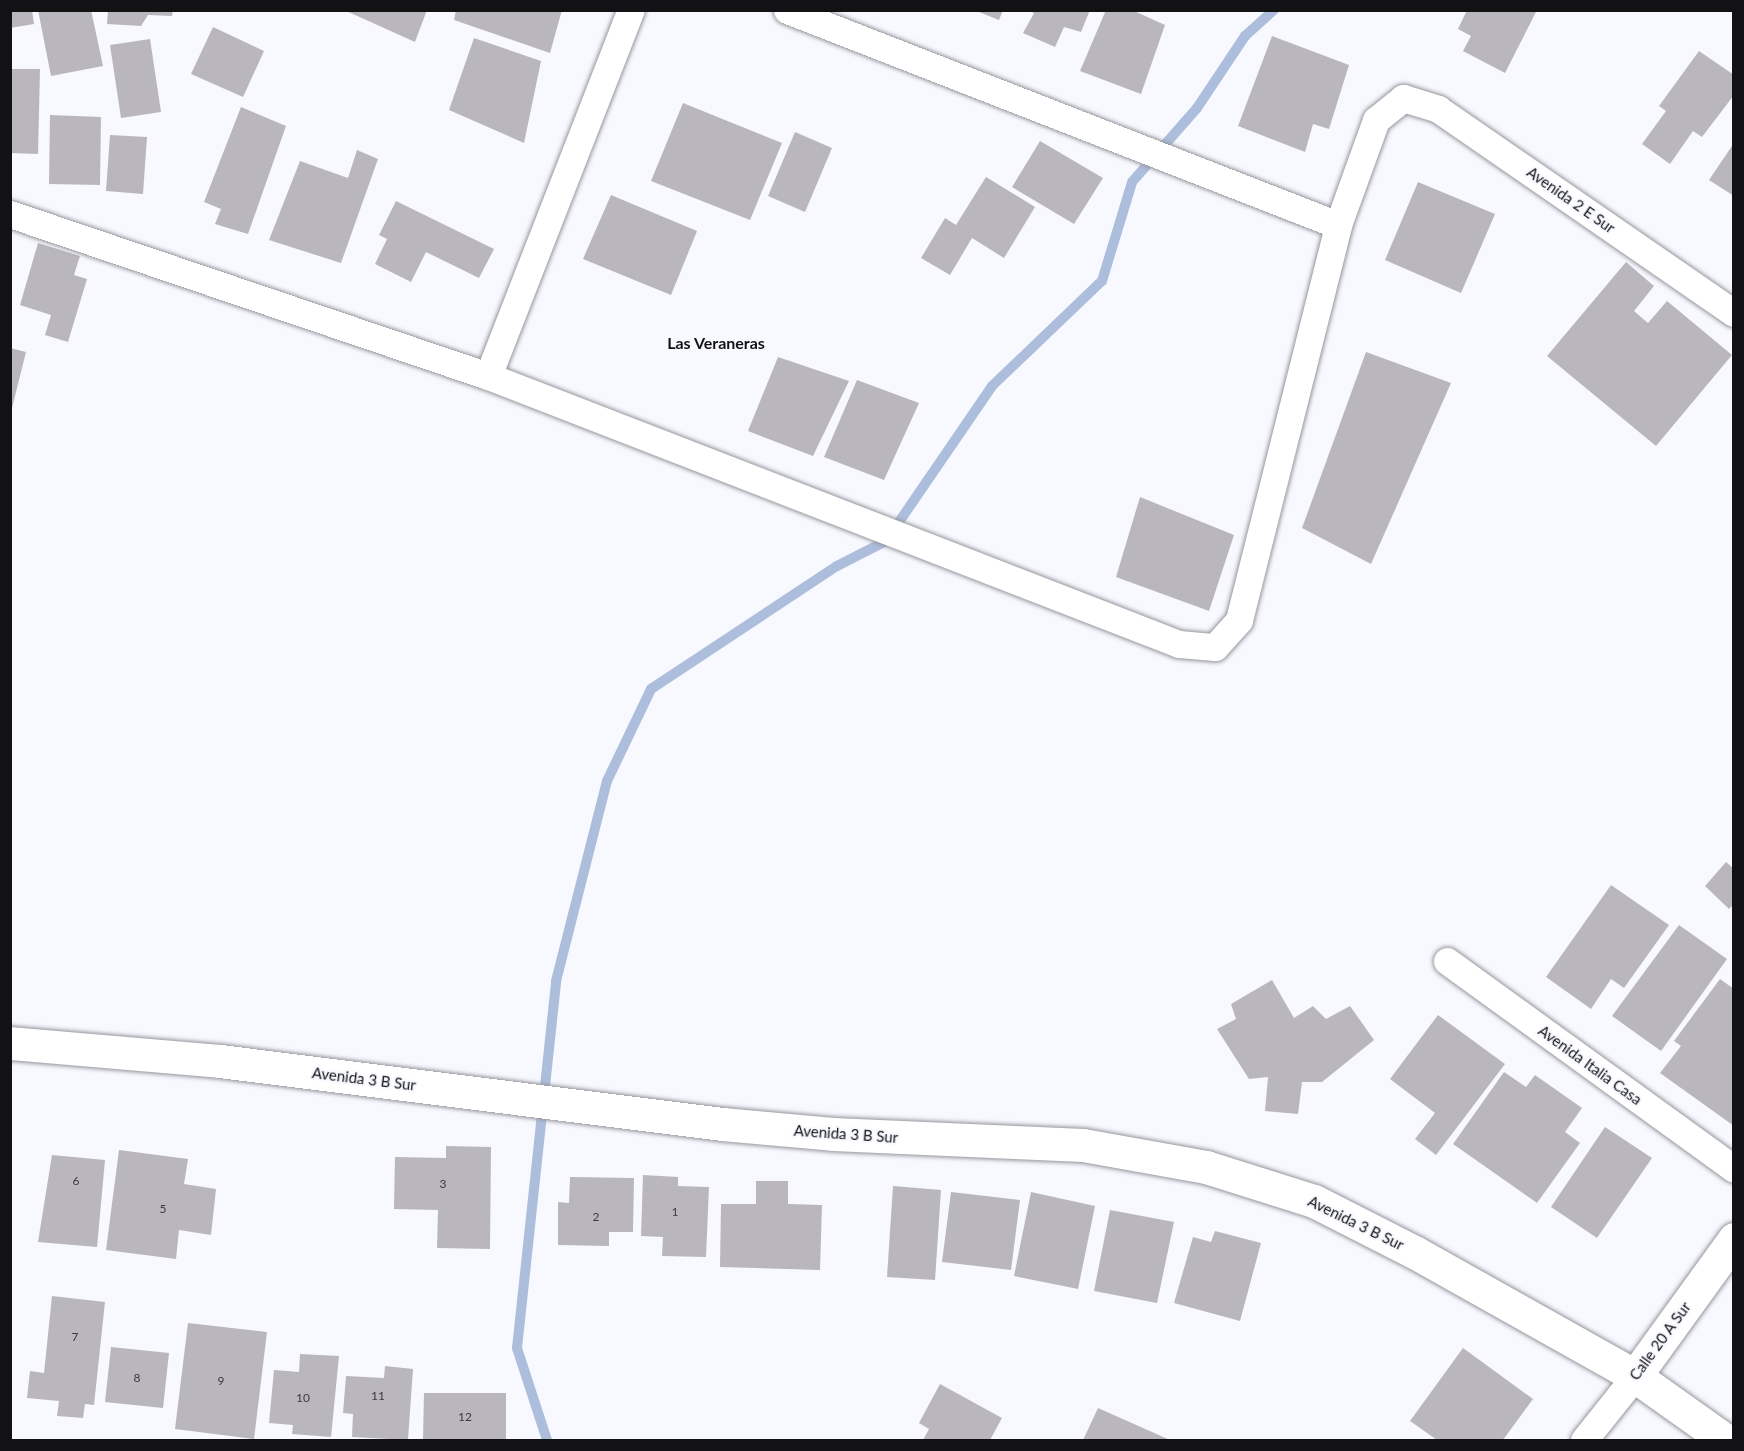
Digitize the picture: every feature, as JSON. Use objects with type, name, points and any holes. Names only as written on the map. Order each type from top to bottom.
[{"type":"street","points":[[489,376],[631,10]]},
{"type":"street","points":[[10,214],[489,376],[1179,644],[1215,646],[1239,620],[1338,225],[786,10]]},
{"type":"street","name":"Avenida 2 E Sur","points":[[1338,225],[1376,120],[1403,98],[1438,109],[1734,313]]},
{"type":"street","name":"Avenida Italia Casa","points":[[1447,961],[1734,1169]]},
{"type":"street","name":"Avenida 3 B Sur","points":[[10,1043],[220,1061],[722,1124],[833,1134],[1083,1145],[1206,1167],[1314,1201],[1416,1252],[1635,1376],[1725,1440]]},
{"type":"street","name":"Calle 20 A Sur","points":[[1584,1440],[1635,1376],[1734,1239]]},
{"type":"building","points":[[10,10],[32,10],[34,24],[10,28]]},
{"type":"building","points":[[38,10],[91,10],[103,66],[51,76]]},
{"type":"building","points":[[108,10],[173,10],[172,16],[148,15],[141,26],[107,24]]},
{"type":"building","points":[[344,10],[427,10],[415,42]]},
{"type":"building","points":[[456,10],[562,10],[550,53],[454,20]]},
{"type":"building","points":[[974,10],[1003,10],[999,20]]},
{"type":"building","points":[[1027,10],[1090,10],[1081,32],[1064,27],[1055,47],[1023,33],[1034,13]]},
{"type":"building","points":[[1106,10],[1132,10],[1165,25],[1141,94],[1080,71]]},
{"type":"building","points":[[1467,10],[1537,10],[1505,73],[1463,51],[1471,36],[1458,29]]},
{"type":"building","points":[[213,27],[264,51],[243,97],[191,74]]},
{"type":"building","points":[[1272,36],[1349,65],[1329,129],[1313,124],[1305,152],[1238,126]]},
{"type":"building","points":[[474,38],[541,61],[524,143],[449,110]]},
{"type":"building","points":[[150,39],[161,112],[121,118],[110,45]]},
{"type":"building","points":[[1699,51],[1734,75],[1734,95],[1702,137],[1693,131],[1670,164],[1642,144],[1666,111],[1659,106]]},
{"type":"building","points":[[10,69],[40,69],[38,154],[10,153]]},
{"type":"building","points":[[683,103],[782,143],[750,220],[651,181]]},
{"type":"building","points":[[241,107],[286,126],[248,234],[215,224],[221,209],[204,202]]},
{"type":"building","points":[[50,115],[101,117],[100,185],[49,184]]},
{"type":"building","points":[[795,132],[832,148],[805,212],[768,196]]},
{"type":"building","points":[[110,135],[147,137],[143,194],[106,191]]},
{"type":"building","points":[[1040,141],[1103,178],[1074,224],[1012,187]]},
{"type":"building","points":[[1734,143],[1734,196],[1709,180]]},
{"type":"building","points":[[357,150],[378,159],[341,263],[269,240],[300,161],[348,178]]},
{"type":"building","points":[[986,177],[1035,207],[1004,258],[972,238],[950,275],[921,258],[945,218],[956,225]]},
{"type":"building","points":[[1418,182],[1495,214],[1461,293],[1385,260]]},
{"type":"building","points":[[611,195],[697,231],[671,295],[583,259]]},
{"type":"building","points":[[396,201],[494,249],[479,278],[426,252],[411,282],[375,264],[387,239],[379,235]]},
{"type":"building","points":[[38,243],[80,256],[74,275],[87,279],[68,342],[45,335],[51,315],[20,305]]},
{"type":"building","points":[[1626,262],[1654,286],[1634,311],[1648,323],[1667,301],[1732,355],[1656,446],[1547,356]]},
{"type":"building","points":[[10,348],[26,352],[11,412],[10,412]]},
{"type":"building","points":[[1366,352],[1451,383],[1371,564],[1302,528]]},
{"type":"building","points":[[778,357],[849,381],[813,456],[748,431]]},
{"type":"building","points":[[857,380],[919,403],[884,480],[824,457]]},
{"type":"building","points":[[1140,497],[1234,535],[1209,611],[1116,577]]},
{"type":"building","points":[[1726,862],[1734,869],[1734,904],[1729,909],[1705,886]]},
{"type":"building","points":[[1611,885],[1669,925],[1624,988],[1611,979],[1591,1009],[1546,977]]},
{"type":"building","points":[[1679,925],[1727,959],[1661,1051],[1612,1016]]},
{"type":"building","points":[[1720,979],[1734,989],[1734,1126],[1660,1073],[1681,1046],[1674,1041]]},
{"type":"building","points":[[1272,980],[1294,1018],[1313,1006],[1326,1019],[1350,1006],[1374,1040],[1322,1082],[1302,1082],[1298,1114],[1265,1111],[1268,1077],[1249,1079],[1217,1029],[1236,1019],[1231,1004]]},
{"type":"building","points":[[1438,1015],[1505,1064],[1436,1155],[1415,1139],[1435,1113],[1390,1079]]},
{"type":"building","points":[[1504,1072],[1526,1087],[1535,1075],[1582,1108],[1565,1132],[1580,1143],[1537,1203],[1453,1144]]},
{"type":"building","points":[[1605,1127],[1652,1158],[1597,1238],[1551,1207]]},
{"type":"building","points":[[446,1146],[491,1147],[490,1249],[437,1248],[438,1210],[394,1209],[395,1157],[446,1158]]},
{"type":"building","points":[[119,1150],[188,1159],[184,1184],[216,1189],[211,1235],[179,1230],[176,1259],[106,1250]]},
{"type":"building","points":[[52,1155],[105,1160],[97,1247],[38,1242]]},
{"type":"building","points":[[643,1175],[678,1177],[678,1186],[709,1187],[706,1257],[662,1256],[663,1237],[641,1236]]},
{"type":"building","points":[[570,1177],[634,1178],[633,1232],[609,1232],[609,1246],[558,1245],[558,1202],[569,1203]]},
{"type":"building","points":[[756,1181],[788,1181],[788,1204],[822,1205],[820,1270],[720,1267],[721,1204],[756,1204]]},
{"type":"building","points":[[893,1186],[941,1190],[935,1280],[887,1277]]},
{"type":"building","points":[[951,1192],[1020,1200],[1011,1270],[942,1262]]},
{"type":"building","points":[[1031,1192],[1095,1206],[1078,1289],[1014,1276]]},
{"type":"building","points":[[1110,1210],[1174,1222],[1157,1303],[1094,1291]]},
{"type":"building","points":[[1215,1231],[1261,1243],[1240,1321],[1174,1303],[1193,1237],[1211,1242]]},
{"type":"building","points":[[52,1296],[105,1302],[94,1405],[85,1404],[83,1418],[57,1416],[59,1401],[27,1398],[30,1371],[44,1373]]},
{"type":"building","points":[[188,1323],[267,1332],[254,1439],[175,1429]]},
{"type":"building","points":[[111,1347],[169,1353],[163,1408],[105,1402]]},
{"type":"building","points":[[1463,1348],[1533,1399],[1503,1440],[1437,1440],[1410,1421]]},
{"type":"building","points":[[300,1354],[339,1356],[331,1437],[292,1434],[293,1425],[269,1423],[274,1370],[299,1372]]},
{"type":"building","points":[[385,1366],[413,1369],[408,1440],[352,1437],[353,1414],[343,1413],[346,1376],[384,1378]]},
{"type":"building","points":[[940,1384],[1002,1418],[990,1440],[923,1440],[929,1429],[919,1423]]},
{"type":"building","points":[[424,1393],[506,1393],[506,1440],[423,1440]]},
{"type":"building","points":[[1098,1408],[1170,1440],[1083,1440]]},
{"type":"waterway","points":[[547,1440],[517,1348],[556,981],[607,781],[651,689],[837,566],[886,541],[992,386],[1102,281],[1132,182],[1197,108],[1245,36],[1274,10]]},
{"type":"district","name":"Las Veraneras","points":[[716,343]]}]
